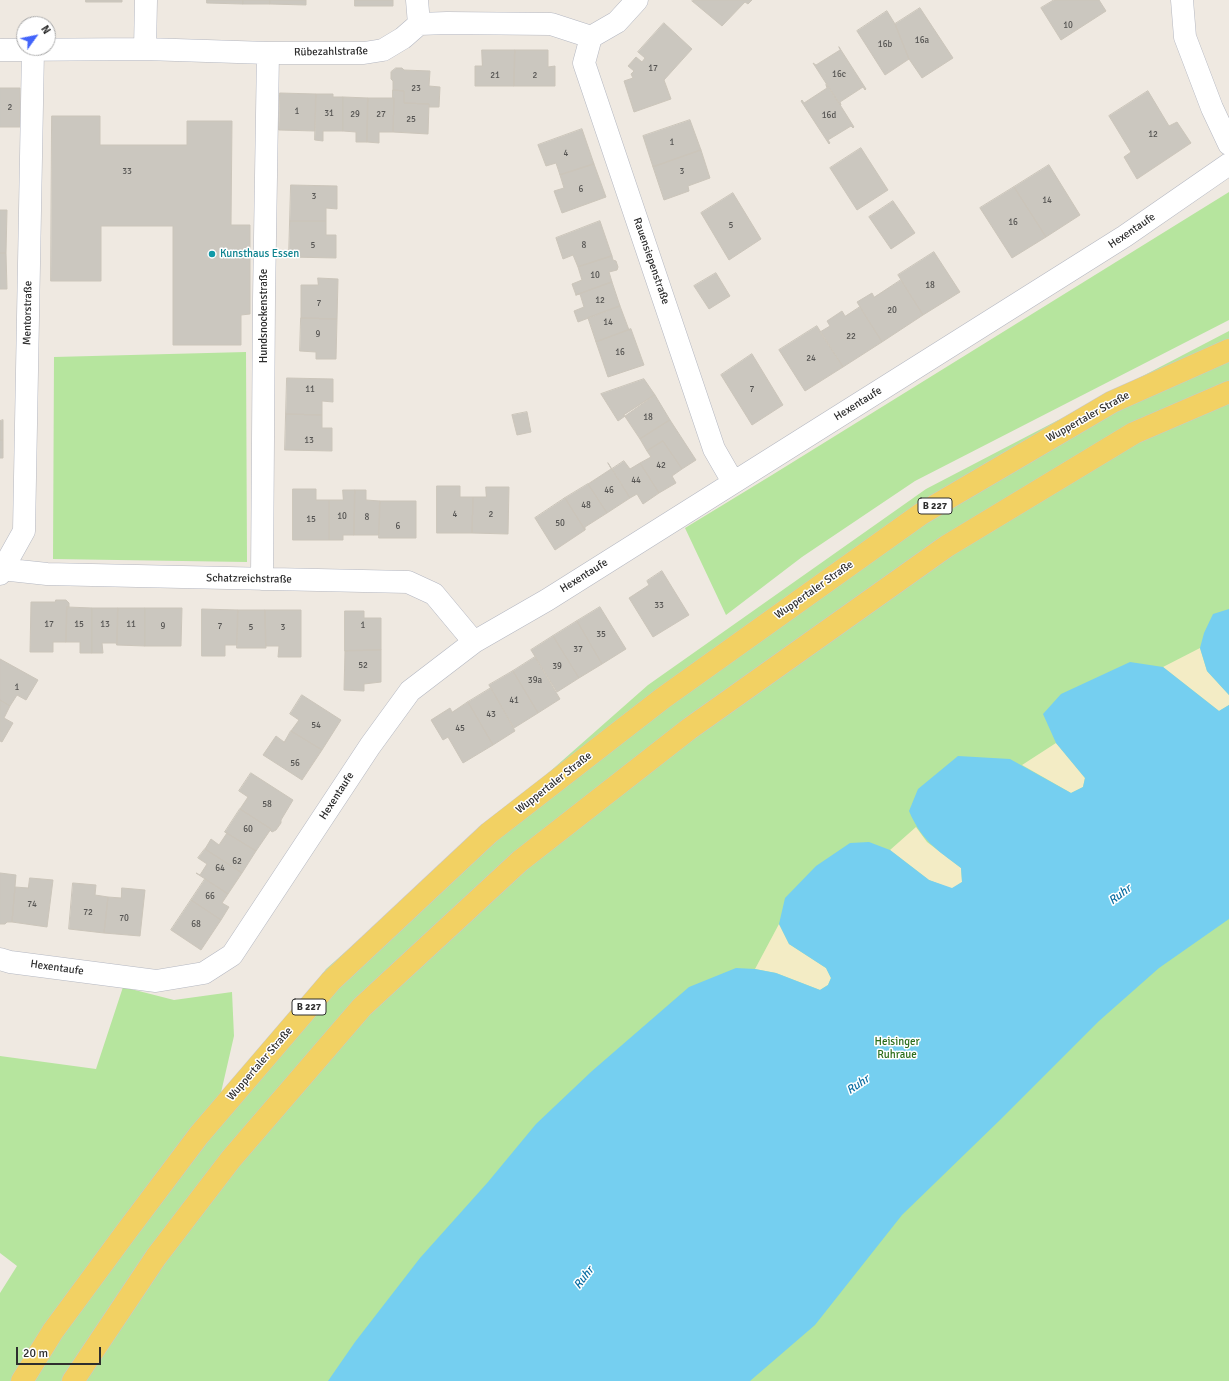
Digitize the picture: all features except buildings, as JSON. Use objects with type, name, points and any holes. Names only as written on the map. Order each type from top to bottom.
[{"type":"main road","name":"Wuppertaler Straße","points":[[22,1381],[53,1331],[199,1135],[331,982],[490,833],[663,698],[922,514],[1112,402],[1229,350]]},
{"type":"main road","points":[[73,1381],[156,1257],[230,1159],[362,1007],[520,861],[689,729],[947,546],[1134,433],[1229,392]]},
{"type":"street","points":[[145,49],[146,0]]},
{"type":"street","points":[[417,0],[419,24],[551,24],[591,37],[617,22],[637,0]]},
{"type":"street","points":[[1182,0],[1185,37],[1212,108],[1229,144]]},
{"type":"street","name":"Rübezahlstraße","points":[[56,50],[145,49],[268,53],[364,53],[383,50],[403,38],[419,24]]},
{"type":"street","name":"Rauensiepenstraße","points":[[591,37],[584,63],[714,449],[733,482]]},
{"type":"street","name":"Rübezahlstraße","points":[[0,50],[16,50]]},
{"type":"street","name":"Hundsnockenstraße","points":[[262,579],[268,53]]},
{"type":"street","name":"Mentorstraße","points":[[1,572],[24,532],[33,56]]},
{"type":"street","name":"Hexentaufe","points":[[0,959],[10,962],[90,973],[156,980],[204,973],[232,955],[370,746],[410,690],[474,642],[546,600],[1125,236],[1229,164]]},
{"type":"street","name":"Schatzreichstraße","points":[[1,572],[408,582],[434,594],[474,642]]},
{"type":"green space","points":[[1229,192],[1229,320],[915,481],[802,557],[726,615],[685,528]]},
{"type":"green space","name":"Heisinger Ruhraue","points":[[1229,331],[1229,1381],[0,1381],[0,1293],[17,1266],[0,1253],[0,1056],[96,1069],[123,987],[174,1000],[232,992],[234,1036],[217,1110],[200,1137],[326,969],[648,685],[926,489]]},
{"type":"green space","points":[[246,352],[247,562],[53,559],[54,357]]},
{"type":"sand","points":[[1200,648],[1207,671],[1229,695],[1229,705],[1219,711],[1163,667]]},
{"type":"sand","points":[[1056,743],[1085,778],[1083,787],[1071,793],[1022,765]]},
{"type":"sand","points":[[916,827],[927,842],[961,868],[962,882],[952,889],[929,880],[890,850]]},
{"type":"sand","points":[[779,924],[789,944],[826,968],[831,978],[828,985],[820,990],[776,973],[755,969]]},
{"type":"water","points":[[1229,609],[1229,695],[1207,671],[1200,648],[1204,633],[1213,614]]},
{"type":"water","name":"Ruhr","points":[[1130,662],[1163,667],[1219,711],[1229,705],[1229,919],[1159,968],[1099,1021],[902,1215],[815,1325],[750,1381],[328,1381],[355,1342],[420,1258],[488,1182],[536,1124],[592,1071],[689,987],[736,968],[755,969],[776,973],[820,990],[828,985],[831,978],[826,968],[789,944],[779,924],[785,898],[816,866],[850,843],[869,842],[890,850],[929,880],[952,888],[962,882],[961,868],[930,844],[919,830],[909,811],[918,789],[958,756],[1010,759],[1071,793],[1083,787],[1085,778],[1056,743],[1043,714],[1061,694]]},
{"type":"place","name":"Kunsthaus Essen","points":[[212,254]]}]
